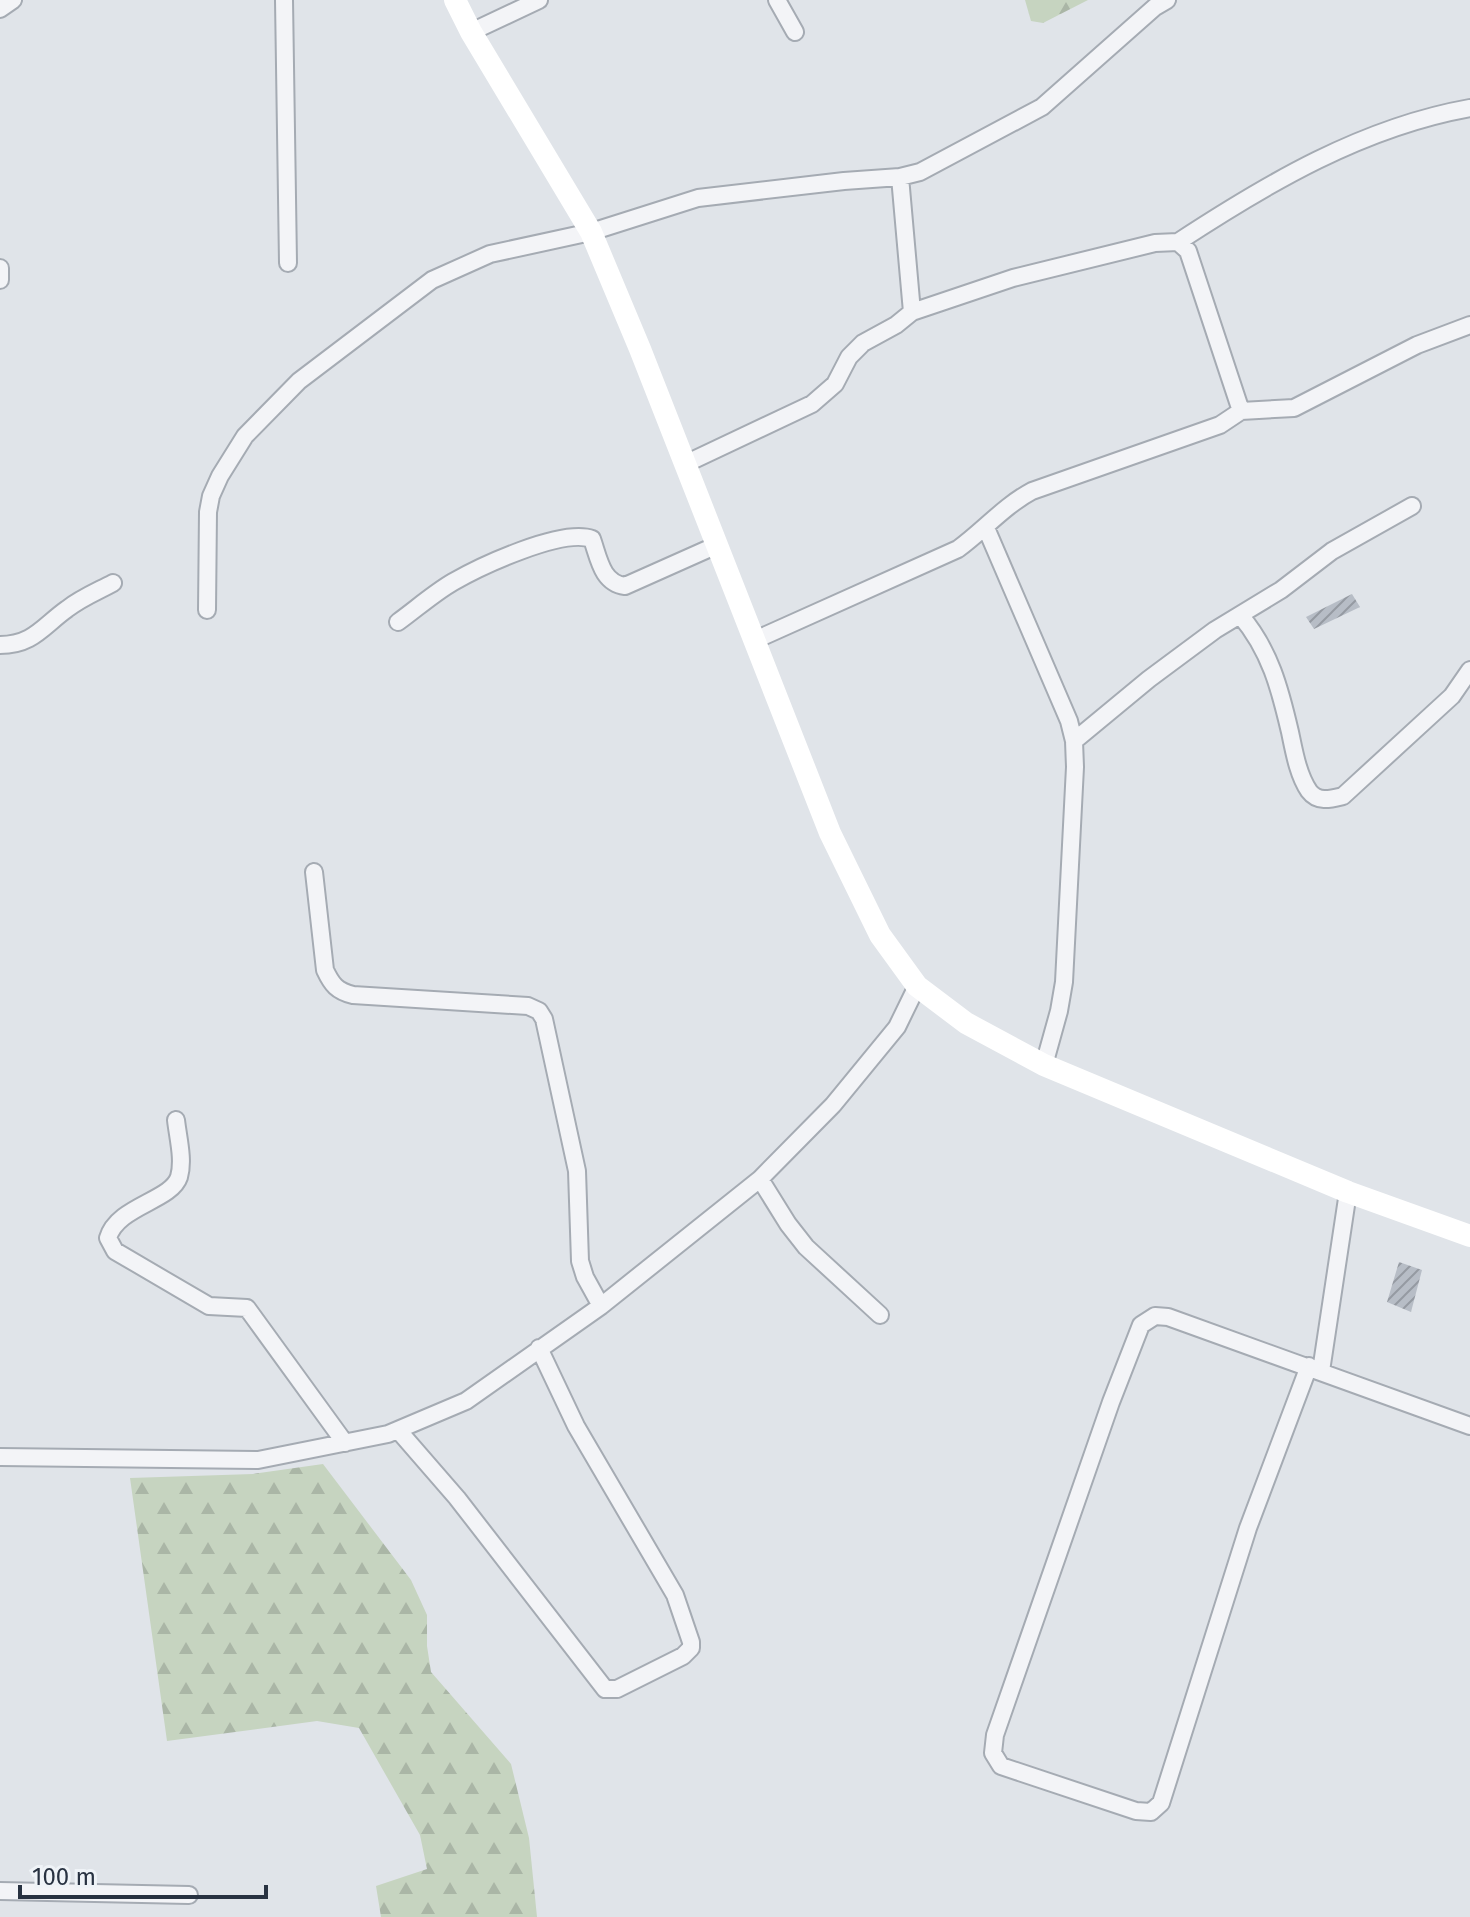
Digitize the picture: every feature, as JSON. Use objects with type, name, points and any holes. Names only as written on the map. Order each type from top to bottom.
[{"type":"main road","points":[[455,0],[591,232],[830,833],[880,935],[917,986],[966,1023],[1044,1065],[1348,1192],[1470,1236]]},
{"type":"street","points":[[0,9],[13,0]]},
{"type":"street","points":[[284,0],[288,263]]},
{"type":"street","points":[[471,32],[539,0]]},
{"type":"street","points":[[777,0],[795,32]]},
{"type":"street","points":[[207,610],[208,512],[211,496],[245,436],[299,381],[432,280],[490,254],[591,232],[698,198],[900,177],[920,172],[1042,107],[1155,7],[1167,0]]},
{"type":"street","points":[[685,464],[812,404],[835,384],[849,357],[863,343],[896,325],[912,312],[1013,278],[1155,243],[1178,242],[1289,173],[1431,115],[1470,108]]},
{"type":"street","points":[[900,177],[912,312]]},
{"type":"street","points":[[1178,242],[1188,251],[1241,411]]},
{"type":"street","points":[[0,268],[0,280]]},
{"type":"street","points":[[755,640],[958,549],[986,528],[1011,502],[1032,491],[1220,425],[1241,411],[1294,408],[1417,345],[1470,325]]},
{"type":"street","points":[[1074,741],[1215,630],[1281,590],[1332,551],[1412,506]]},
{"type":"street","points":[[986,528],[1055,688],[1074,741],[1064,982],[1044,1065]]},
{"type":"street","points":[[398,622],[453,582],[522,551],[565,536],[582,535],[592,539],[606,577],[613,584],[625,586],[717,545]]},
{"type":"street","points":[[0,645],[20,644],[33,637],[67,609],[113,583]]},
{"type":"street","points":[[1240,615],[1265,650],[1274,670],[1297,764],[1309,791],[1318,798],[1329,800],[1343,796],[1452,696],[1470,670]]},
{"type":"street","points":[[314,872],[325,970],[339,991],[353,995],[528,1006],[539,1011],[544,1019],[577,1171],[580,1261],[601,1306]]},
{"type":"street","points":[[0,1457],[258,1460],[398,1430],[466,1401],[601,1306],[760,1179],[833,1105],[897,1027],[917,986]]},
{"type":"street","points":[[176,1120],[180,1160],[175,1185],[125,1216],[111,1228],[108,1238],[115,1251],[209,1306],[247,1308],[345,1443]]},
{"type":"street","points":[[760,1179],[806,1247],[880,1315]]},
{"type":"street","points":[[1348,1192],[1315,1368],[1248,1528],[1161,1803],[1151,1812],[1136,1811],[1001,1766],[993,1753],[995,1735],[1111,1402],[1141,1325],[1155,1316],[1168,1317],[1315,1368],[1470,1426]]},
{"type":"street","points":[[398,1430],[457,1498],[605,1689],[617,1689],[688,1653],[691,1642],[675,1595],[576,1426],[539,1348]]},
{"type":"street","points":[[0,1891],[189,1895]]},
{"type":"green space","points":[[1025,0],[1088,0],[1043,23],[1031,21]]},
{"type":"green space","points":[[323,1464],[411,1580],[427,1615],[431,1672],[511,1764],[529,1838],[537,1917],[381,1917],[376,1886],[427,1869],[420,1835],[359,1728],[317,1721],[167,1741],[130,1478],[253,1474]]},
{"type":"building","points":[[1352,594],[1360,607],[1314,629],[1306,617]]},
{"type":"building","points":[[1399,1262],[1422,1270],[1411,1312],[1387,1302]]}]
